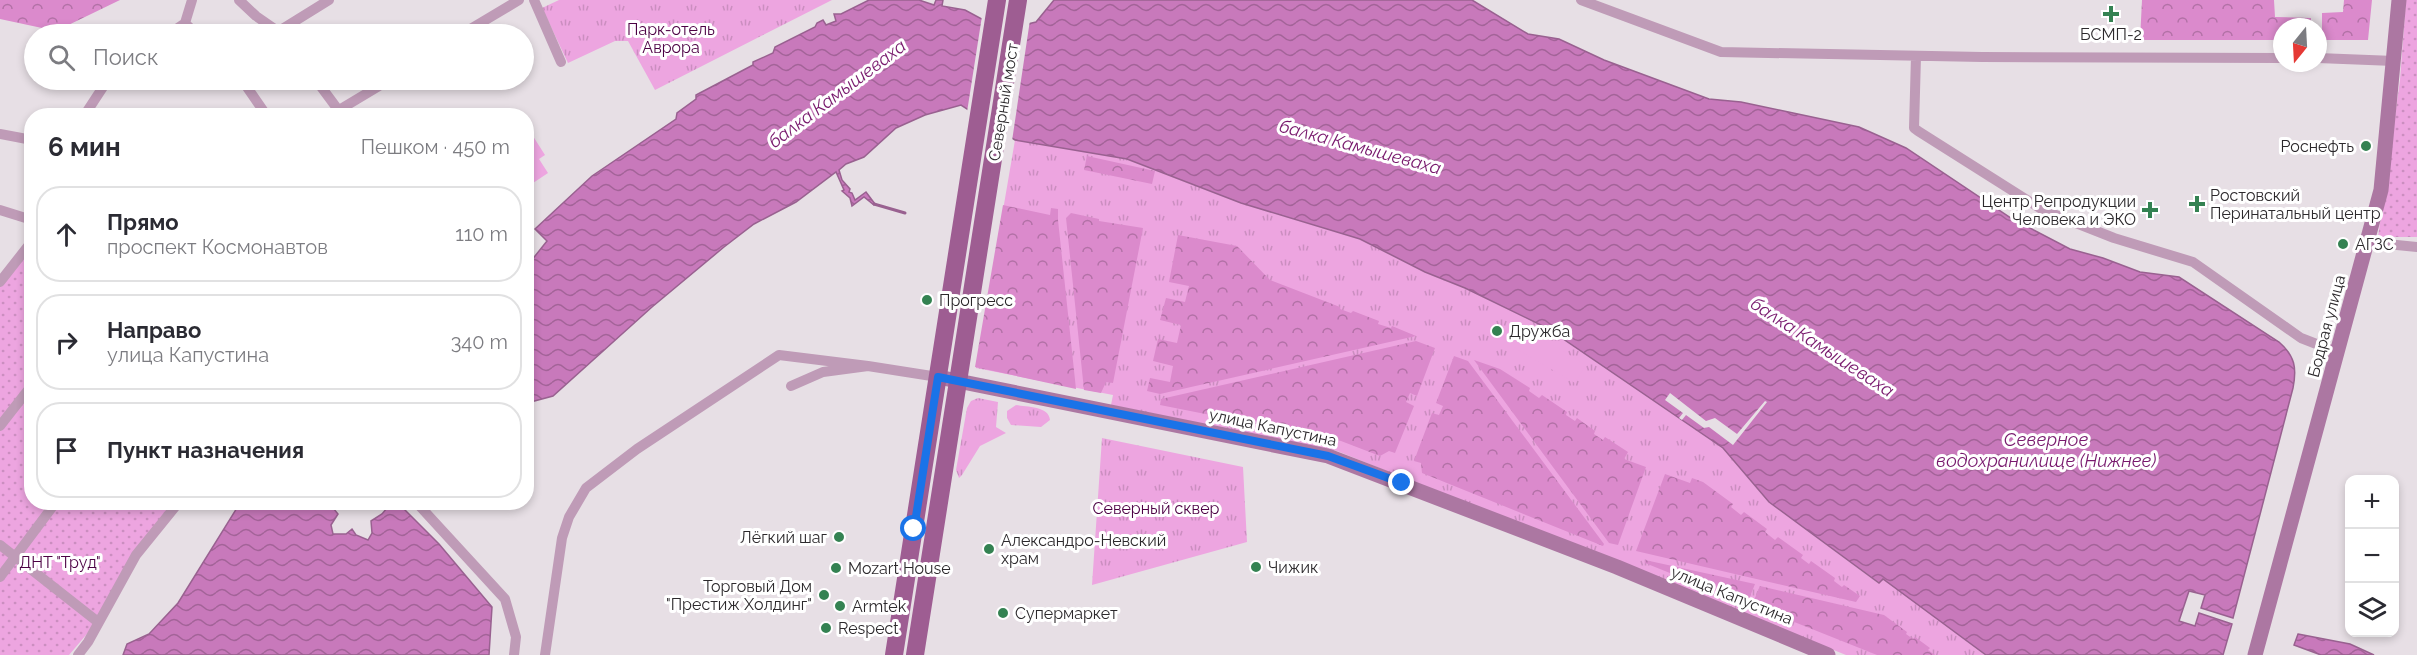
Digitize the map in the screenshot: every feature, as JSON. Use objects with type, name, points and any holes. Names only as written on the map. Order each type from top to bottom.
[{"type":"main road","name":"Северный мост","points":[[894,655],[997,0]]},
{"type":"main road","name":"Северный мост","points":[[915,655],[1018,0]]},
{"type":"street","points":[[184,23],[192,0]]},
{"type":"street","points":[[239,0],[267,24]]},
{"type":"street","points":[[293,24],[329,0]]},
{"type":"street","points":[[479,24],[519,0]]},
{"type":"street","points":[[534,0],[561,62]]},
{"type":"street","points":[[1581,0],[1721,52],[1916,56],[2273,57]]},
{"type":"street","name":"Бодрая улица","points":[[2255,655],[2381,190],[2399,0]]},
{"type":"street","points":[[1916,56],[1914,128],[1918,131],[2043,210],[2114,238],[2193,262],[2301,338],[2337,352]]},
{"type":"street","points":[[2327,58],[2394,60]]},
{"type":"street","points":[[89,108],[101,90]]},
{"type":"street","points":[[249,90],[261,108]]},
{"type":"street","points":[[323,90],[336,108]]},
{"type":"street","points":[[347,108],[374,90]]},
{"type":"street","points":[[0,134],[24,138]]},
{"type":"street","points":[[0,210],[24,218]]},
{"type":"street","points":[[2367,242],[2417,247]]},
{"type":"street","points":[[0,282],[24,251]]},
{"type":"street","points":[[545,655],[562,538],[569,517],[586,488],[637,449],[779,355],[868,366]]},
{"type":"street","name":"улица Капустина","points":[[791,386],[823,372],[868,366],[938,377],[1328,456],[1617,567],[1828,655]]},
{"type":"street","points":[[0,426],[24,395]]},
{"type":"street","points":[[0,577],[50,510]]},
{"type":"street","points":[[78,655],[119,590],[136,555],[173,510]]},
{"type":"street","points":[[423,510],[505,599],[516,637],[514,655]]},
{"type":"street","points":[[0,545],[98,622]]},
{"type":"green space","points":[[0,0],[120,0],[70,24],[24,24],[0,19]]},
{"type":"green space","name":"Парк-отель Аврора","points":[[559,0],[832,0],[655,90],[628,41],[615,41],[568,63],[542,8]]},
{"type":"green space","points":[[2142,0],[2274,0],[2275,17],[2311,18],[2273,18],[2273,40],[2140,40]]},
{"type":"green space","points":[[2344,0],[2372,0],[2368,40],[2327,40],[2327,18],[2322,18],[2322,13],[2343,12]]},
{"type":"green space","points":[[2406,0],[2417,0],[2417,237],[2378,237],[2400,80]]},
{"type":"green space","points":[[534,138],[545,155],[539,159],[548,173],[534,182]]},
{"type":"green space","name":"Дружба","points":[[1015,140],[1127,159],[1241,203],[1360,239],[1425,272],[1465,288],[1547,328],[1723,448],[1769,502],[1878,583],[1883,578],[1986,655],[1846,655],[1337,451],[1111,405],[1113,395],[976,368]]},
{"type":"green space","points":[[1087,156],[1155,171],[1152,184],[1084,170]]},
{"type":"green space","points":[[1003,205],[1050,215],[1051,208],[1058,209],[1076,389],[975,367]]},
{"type":"green space","points":[[1071,213],[1099,219],[1099,221],[1143,228],[1113,383],[1106,382],[1101,393],[1084,390],[1066,218]]},
{"type":"green space","points":[[1178,235],[1237,246],[1270,280],[1340,307],[1340,309],[1351,313],[1353,311],[1379,321],[1378,324],[1391,328],[1392,326],[1416,336],[1160,394],[1147,391],[1150,378],[1170,382],[1173,366],[1153,361],[1158,339],[1177,343],[1181,325],[1160,320],[1166,298],[1185,302],[1189,286],[1169,282]]},
{"type":"green space","name":"ДНТ \"Труд\"","points":[[24,252],[24,510],[171,510],[92,628],[69,655],[0,655],[0,282]]},
{"type":"green space","points":[[1521,326],[1586,365],[1575,383],[1510,345]]},
{"type":"green space","points":[[1416,341],[1435,348],[1417,396],[1410,393],[1406,402],[1414,406],[1395,453],[1389,451],[1380,456],[1341,441],[1160,405],[1161,399]]},
{"type":"green space","points":[[1454,356],[1468,361],[1604,544],[1603,546],[1422,473],[1421,463],[1414,461],[1432,413],[1439,415],[1443,406],[1436,403]]},
{"type":"green space","points":[[1474,360],[1500,369],[1530,388],[1529,391],[1539,398],[1542,395],[1567,412],[1566,415],[1575,421],[1577,418],[1595,431],[1594,434],[1603,440],[1605,437],[1628,452],[1624,459],[1646,467],[1618,545],[1609,543]]},
{"type":"green space","points":[[978,398],[998,402],[996,427],[1006,433],[980,446],[959,478],[956,470],[967,408],[971,401]]},
{"type":"green space","points":[[1016,405],[1042,410],[1049,415],[1050,420],[1041,427],[1011,425],[1007,418],[1007,411]]},
{"type":"green space","name":"Северный сквер","points":[[1102,438],[1243,467],[1247,542],[1092,585]]},
{"type":"green space","points":[[1665,474],[1690,483],[1692,478],[1703,482],[1733,504],[1731,507],[1741,515],[1744,512],[1767,529],[1765,532],[1775,540],[1778,537],[1803,555],[1801,558],[1809,564],[1811,561],[1835,578],[1834,581],[1842,587],[1844,585],[1860,596],[1856,602],[1636,551]]},
{"type":"green space","points":[[1645,560],[1755,584],[1747,604],[1645,563]]},
{"type":"green space","points":[[1760,586],[1884,615],[1907,632],[1906,634],[1913,639],[1915,637],[1930,648],[1928,650],[1935,655],[1877,655],[1752,605]]},
{"type":"water","name":"Северное водохранилище (Нижнее)","points":[[869,0],[919,0],[934,5],[936,0],[943,0],[942,6],[965,10],[1002,30],[1036,22],[1054,0],[1472,0],[1528,34],[1559,39],[1604,60],[1709,99],[1741,102],[1859,127],[1906,148],[2011,218],[2070,249],[2140,272],[2179,277],[2279,342],[2292,357],[2295,368],[2293,388],[2233,618],[2201,608],[2205,595],[2189,591],[2179,621],[2195,626],[2199,613],[2232,624],[2223,655],[1986,655],[1883,579],[1879,583],[1769,502],[1723,448],[1547,328],[1465,288],[1425,272],[1360,239],[1241,203],[1127,159],[1015,140],[961,105],[925,115],[896,128],[864,157],[846,164],[839,170],[842,180],[850,189],[849,192],[855,200],[866,192],[874,205],[864,197],[852,206],[850,198],[842,191],[844,190],[836,172],[796,202],[754,224],[652,307],[553,396],[534,401],[534,257],[547,241],[535,229],[592,176],[676,119],[677,113],[696,99],[696,95],[753,65],[753,62],[773,53],[775,47],[815,27],[817,23],[823,20],[826,25],[836,21],[834,14],[841,14]]},
{"type":"water","points":[[236,510],[335,510],[338,514],[331,525],[333,534],[346,534],[352,529],[356,535],[368,540],[372,533],[371,521],[385,510],[405,510],[439,544],[492,607],[489,655],[123,655],[127,644],[149,634],[178,603]]},
{"type":"water","points":[[2298,634],[2350,644],[2374,655],[2321,655],[2294,645]]},
{"type":"pier","points":[[982,16],[1002,27],[1030,20],[1012,141],[967,112]]},
{"type":"pier","points":[[1670,393],[1706,421],[1715,418],[1737,434],[1765,401],[1767,402],[1733,445],[1709,427],[1704,428],[1686,415],[1682,420],[1679,418],[1683,413],[1665,400]]},
{"type":"waterway","points":[[874,204],[905,213]]},
{"type":"place","name":"БСМП-2","points":[[2111,14]]},
{"type":"place","name":"Роснефть","points":[[2366,146]]},
{"type":"place","name":"Ростовский Перинатальный центр","points":[[2197,204]]},
{"type":"place","name":"Центр Репродукции Человека и ЭКО","points":[[2150,210]]},
{"type":"place","name":"АГЗС","points":[[2343,244]]},
{"type":"place","name":"Прогресс","points":[[927,300]]},
{"type":"place","name":"Дружба","points":[[1497,331]]},
{"type":"place","name":"Лёгкий шаг","points":[[839,537]]},
{"type":"place","name":"Александро-Невский храм","points":[[989,549]]},
{"type":"place","name":"Чижик","points":[[1256,567]]},
{"type":"place","name":"Mozart House","points":[[836,568]]},
{"type":"place","name":"Торговый Дом \"Престиж Холдинг\"","points":[[824,595]]},
{"type":"place","name":"Armtek","points":[[840,606]]},
{"type":"place","name":"Супермаркет","points":[[1003,613]]},
{"type":"place","name":"Respect","points":[[826,628]]},
{"type":"route","points":[[914,529],[938,377],[1328,456],[1402,483]]},
{"type":"water label","name":"балка Камышеваха","points":[[837,94]]},
{"type":"water label","name":"балка Камышеваха","points":[[1360,147]]},
{"type":"water label","name":"балка Камышеваха","points":[[1822,347]]}]
